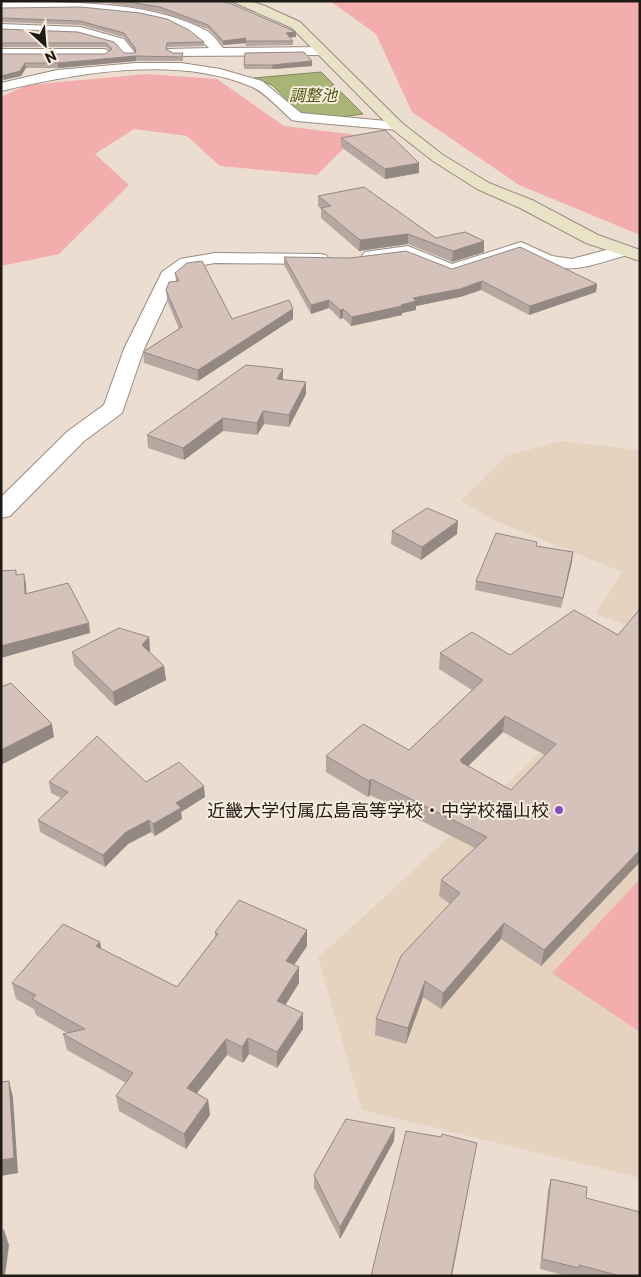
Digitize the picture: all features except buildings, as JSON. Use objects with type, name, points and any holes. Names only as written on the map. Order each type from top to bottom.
[{"type":"street","points":[[236,1],[261,8],[296,25],[397,126],[438,158],[483,186],[526,204],[592,239],[621,251],[640,256]]},
{"type":"street","points":[[1,6],[78,6],[156,15],[188,25],[210,38],[220,52]]},
{"type":"street","points":[[1,28],[80,31],[120,42],[134,53],[1,54]]},
{"type":"street","points":[[157,52],[322,51]]},
{"type":"street","points":[[3,86],[88,70],[136,67],[181,68],[220,73],[257,84],[296,117],[397,126]]},
{"type":"street","points":[[1,511],[76,436],[114,408],[126,369],[162,286],[174,271],[186,263],[215,258],[345,259],[408,251],[452,270],[505,250],[521,247],[547,260],[573,265],[621,251]]},
{"type":"shaded area","points":[[330,1],[640,1],[640,235],[519,185],[412,112],[376,34]]},
{"type":"shaded area","points":[[147,74],[217,79],[284,126],[357,135],[317,175],[220,166],[187,136],[134,129],[95,154],[129,185],[59,254],[1,266],[1,97],[27,85]]},
{"type":"shaded area","points":[[559,441],[640,450],[640,629],[595,614],[622,572],[493,520],[461,500],[506,456]]},
{"type":"shaded area","name":"近畿大学付属広島高等学校・中学校福山校","points":[[640,661],[640,1178],[362,1110],[318,958]]},
{"type":"shaded area","points":[[640,879],[640,1032],[552,973]]},
{"type":"water","name":"調整池","points":[[321,72],[363,114],[332,118],[302,114],[272,85],[254,78]]},
{"type":"place","name":"近畿大学付属広島高等学校・中学校福山校","points":[[559,810]]}]
